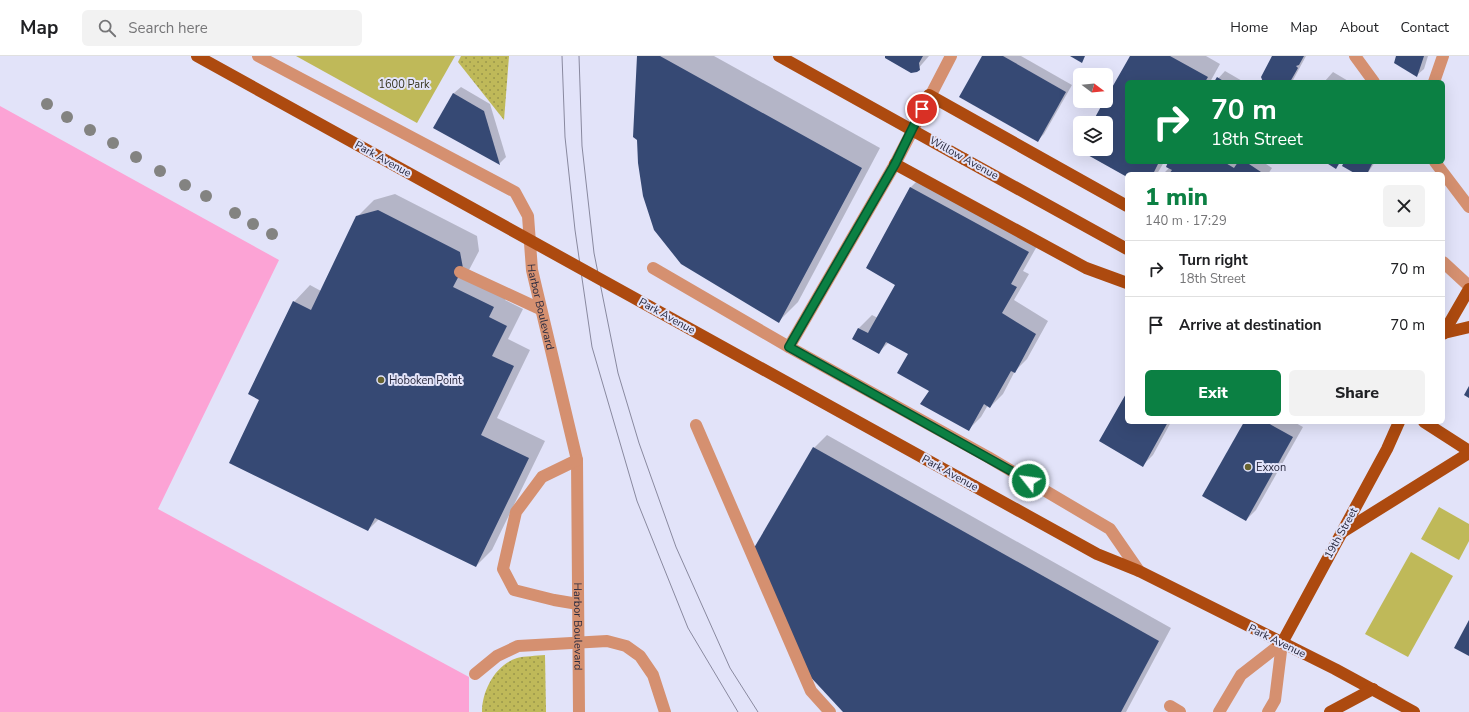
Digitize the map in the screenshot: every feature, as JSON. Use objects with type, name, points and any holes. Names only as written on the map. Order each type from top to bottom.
[{"type":"main road","name":"Park Avenue","points":[[197,56],[1097,554],[1139,571],[1372,689],[1414,712]]},
{"type":"main road","name":"Willow Avenue","points":[[780,56],[1125,248]]},
{"type":"main road","points":[[929,96],[1125,205]]},
{"type":"main road","points":[[895,164],[1086,268],[1125,282]]},
{"type":"main road","points":[[1445,330],[1469,288]]},
{"type":"main road","points":[[1445,332],[1469,326]]},
{"type":"main road","name":"19th Street","points":[[1282,643],[1399,424]]},
{"type":"main road","points":[[1340,534],[1469,452],[1427,424]]},
{"type":"main road","points":[[1330,712],[1372,689]]},
{"type":"street","name":"Harbor Boulevard","points":[[258,56],[515,192],[528,216],[532,270],[540,309],[577,460],[580,712]]},
{"type":"street","points":[[789,347],[895,164],[951,56]]},
{"type":"street","points":[[1355,56],[1373,80]]},
{"type":"street","points":[[1435,80],[1443,56]]},
{"type":"street","points":[[1448,188],[1469,207]]},
{"type":"street","points":[[1445,264],[1469,288]]},
{"type":"street","name":"Park Avenue","points":[[653,268],[789,347],[988,457],[1110,529],[1139,571]]},
{"type":"street","points":[[460,272],[540,309]]},
{"type":"street","points":[[696,425],[811,691],[830,712]]},
{"type":"street","points":[[577,460],[542,477],[516,512],[503,569],[514,590],[554,600],[578,604]]},
{"type":"street","points":[[475,674],[497,656],[518,646],[607,640],[626,646],[640,656],[653,675],[665,712]]},
{"type":"street","name":"19th Street","points":[[1219,712],[1241,675],[1282,643]]},
{"type":"street","name":"19th Street","points":[[1268,712],[1275,700],[1282,643]]},
{"type":"green space","name":"1600 Park","points":[[296,56],[455,56],[417,123]]},
{"type":"green space","points":[[461,56],[509,56],[504,120],[458,62]]},
{"type":"green space","points":[[1439,507],[1469,524],[1469,541],[1459,560],[1421,539]]},
{"type":"green space","points":[[1411,552],[1453,576],[1408,657],[1365,634]]},
{"type":"green space","points":[[545,655],[546,712],[482,712],[484,696],[487,688],[491,680],[502,666],[517,658]]},
{"type":"shaded area","points":[[0,106],[279,260],[158,509],[469,677],[469,712],[0,712]]},
{"type":"building","points":[[637,56],[660,56],[862,168],[779,323],[681,264],[654,230],[643,196],[638,163],[637,140],[633,137]]},
{"type":"building","points":[[885,56],[923,56],[919,63],[920,70],[911,73],[885,58]]},
{"type":"building","points":[[982,56],[1003,56],[1066,92],[1038,142],[959,97]]},
{"type":"building","points":[[1070,56],[1085,56],[1082,63]]},
{"type":"building","points":[[1130,56],[1170,56],[1208,77],[1206,80],[1125,80],[1125,164],[1158,164],[1154,172],[1125,172],[1125,176],[1090,156],[1113,156],[1113,116],[1096,116],[1100,108],[1113,108],[1113,86]]},
{"type":"building","points":[[1272,56],[1304,56],[1299,65],[1296,66],[1298,68],[1291,80],[1262,80],[1261,77]]},
{"type":"building","points":[[1396,56],[1424,56],[1417,77],[1394,63]]},
{"type":"building","points":[[453,93],[484,111],[500,165],[433,128]]},
{"type":"building","points":[[1167,164],[1227,164],[1234,168],[1237,164],[1249,164],[1261,172],[1170,172],[1172,170],[1166,167]]},
{"type":"building","points":[[1328,164],[1339,164],[1336,169]]},
{"type":"building","points":[[1343,164],[1372,164],[1368,172],[1352,172],[1342,166]]},
{"type":"building","points":[[910,187],[1029,252],[1011,284],[1017,287],[1002,313],[1036,334],[1015,373],[1011,371],[990,408],[984,404],[969,431],[920,404],[929,391],[897,373],[908,354],[886,342],[879,354],[852,339],[858,328],[868,333],[895,285],[866,268]]},
{"type":"building","name":"Hoboken Point","points":[[378,210],[460,252],[463,268],[453,287],[494,307],[489,317],[507,326],[492,356],[514,366],[481,435],[529,458],[476,567],[375,518],[368,531],[229,463],[259,400],[248,394],[293,301],[311,310],[356,216]]},
{"type":"building","points":[[1469,386],[1469,398],[1464,395]]},
{"type":"building","points":[[1125,396],[1125,424],[1167,424],[1143,467],[1099,441]]},
{"type":"building","name":"Exxon","points":[[1243,424],[1270,424],[1293,437],[1246,521],[1202,496]]},
{"type":"building","points":[[813,447],[1159,641],[1121,712],[843,712],[805,671],[754,548]]},
{"type":"building","points":[[1469,620],[1469,656],[1454,648]]},
{"type":"tram line","points":[[562,56],[565,137],[575,230],[592,347],[637,501],[688,628],[738,712]]},
{"type":"tram line","points":[[579,56],[582,146],[594,253],[618,373],[639,443],[676,547],[730,668],[758,712]]},
{"type":"place","name":"Hoboken Point","points":[[381,380]]},
{"type":"place","name":"Exxon","points":[[1248,467]]},
{"type":"route","points":[[922,109],[895,164],[789,347],[1029,481]]}]
